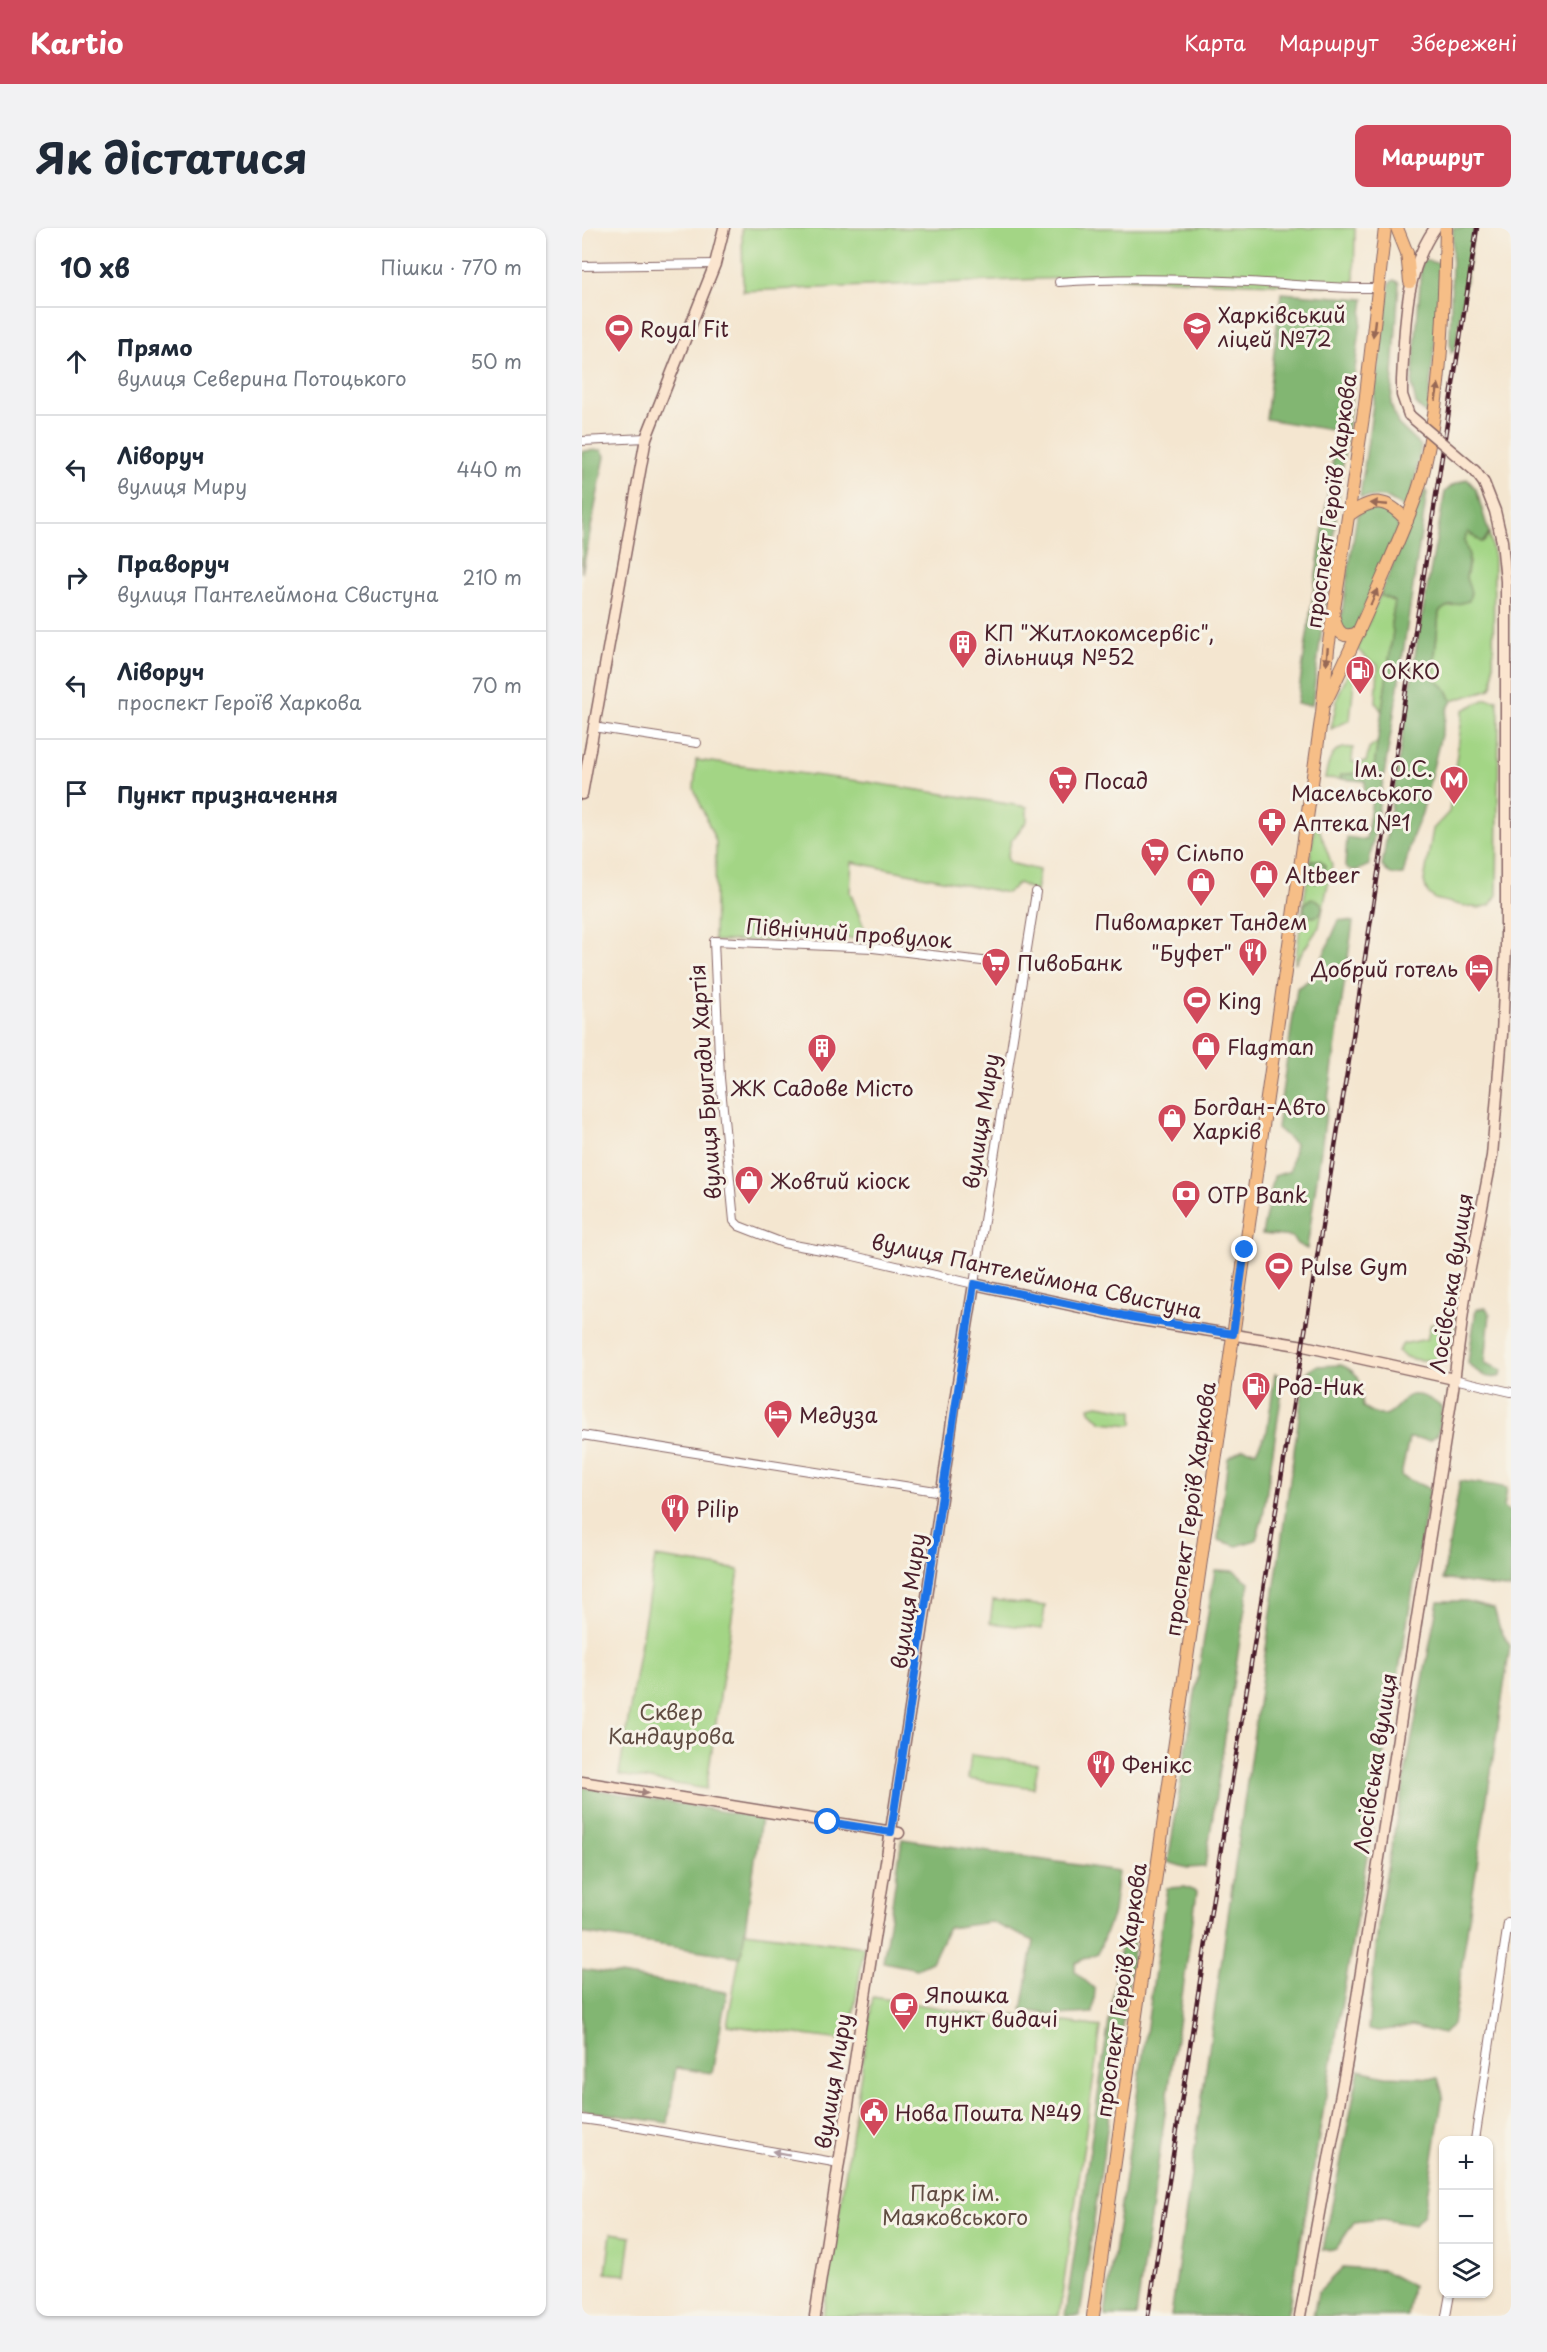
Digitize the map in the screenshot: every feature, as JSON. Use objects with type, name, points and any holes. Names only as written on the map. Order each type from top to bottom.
[{"type":"main road","points":[[582,794],[646,438],[715,264],[724,228]]},
{"type":"main road","name":"проспект Героїв Харкова","points":[[1093,2316],[1323,707],[1333,610],[1349,515],[1385,228]]},
{"type":"main road","points":[[1397,228],[1407,253],[1410,282]]},
{"type":"main road","name":"Лосівська вулиця","points":[[1300,2316],[1347,2061],[1455,1379],[1466,1289],[1492,1156],[1502,1034],[1509,921],[1506,592],[1502,541],[1495,511],[1484,483],[1475,471],[1409,415],[1402,395],[1410,282],[1420,253],[1435,228]]},
{"type":"main road","name":"проспект Героїв Харкова","points":[[1323,707],[1359,632],[1407,521],[1424,468],[1439,381],[1444,319],[1446,228]]},
{"type":"main road","points":[[1349,515],[1364,505],[1382,503],[1389,505],[1407,521]]},
{"type":"main road","points":[[1333,610],[1337,631],[1340,634],[1349,636],[1359,632]]},
{"type":"main road","name":"вулиця Пантелеймона Свистуна","points":[[974,1284],[1135,1318],[1304,1346],[1455,1379]]},
{"type":"main road","name":"вулиця Миру","points":[[815,2316],[895,1832],[942,1492],[974,1284]]},
{"type":"main road","points":[[582,1782],[895,1832]]},
{"type":"street","points":[[582,266],[715,264]]},
{"type":"street","points":[[1059,282],[1093,279],[1245,282],[1351,289],[1379,288]]},
{"type":"street","points":[[582,441],[646,438]]},
{"type":"street","points":[[593,727],[697,743]]},
{"type":"street","name":"вулиця Миру","points":[[974,1284],[1036,892]]},
{"type":"street","name":"Північний провулок","points":[[714,941],[873,948],[982,961]]},
{"type":"street","name":"вулиця Бригади Хартія","points":[[714,941],[720,1078],[734,1221]]},
{"type":"street","name":"вулиця Пантелеймона Свистуна","points":[[734,1221],[739,1226],[783,1243],[849,1255],[974,1284]]},
{"type":"street","name":"вулиця Пантелеймона Свистуна","points":[[1455,1379],[1511,1392]]},
{"type":"street","points":[[582,1435],[942,1492]]},
{"type":"street","points":[[1476,2136],[1508,1923]]},
{"type":"street","points":[[582,2119],[839,2163]]},
{"type":"street","points":[[1446,2316],[1449,2298]]},
{"type":"green space","points":[[742,228],[1355,228],[1354,287],[1092,277],[743,291]]},
{"type":"green space","points":[[1453,228],[1474,228],[1455,350],[1451,353],[1450,340]]},
{"type":"green space","points":[[1422,260],[1443,264],[1427,415],[1416,404],[1412,386]]},
{"type":"green space","points":[[1394,280],[1399,283],[1391,405],[1398,424],[1421,446],[1413,489],[1406,509],[1385,497],[1360,497],[1390,283]]},
{"type":"green space","points":[[1281,293],[1364,299],[1312,705],[1297,704],[1337,431],[1266,419]]},
{"type":"green space","points":[[602,450],[605,456],[582,573],[582,451]]},
{"type":"green space","points":[[1467,479],[1476,489],[1489,533],[1481,542],[1468,532],[1464,540],[1469,556],[1466,578],[1471,592],[1469,601],[1446,607],[1439,612],[1433,677],[1447,690],[1452,701],[1447,710],[1422,813],[1412,838],[1403,875],[1394,875],[1382,866],[1417,643],[1445,492],[1453,485]]},
{"type":"green space","points":[[1425,490],[1427,493],[1393,721],[1369,865],[1351,870],[1345,867],[1347,837],[1366,840],[1372,800],[1364,791],[1365,781],[1340,779],[1341,775],[1373,774],[1395,602],[1380,595]]},
{"type":"green space","points":[[1376,508],[1390,514],[1399,526],[1355,630],[1349,633],[1340,625],[1357,516],[1361,511]]},
{"type":"green space","points":[[1468,532],[1481,542],[1489,533],[1494,558],[1493,684],[1490,689],[1452,701],[1447,690],[1433,677],[1439,612],[1446,607],[1453,606],[1466,578],[1469,556],[1464,540]]},
{"type":"green space","points":[[1380,595],[1395,602],[1382,712],[1376,703],[1378,665],[1357,649]]},
{"type":"green space","points":[[1350,668],[1355,670],[1350,720],[1331,729],[1338,696]]},
{"type":"green space","points":[[1486,699],[1497,700],[1499,715],[1497,895],[1490,905],[1479,908],[1435,899],[1427,892],[1424,881],[1433,829],[1449,812],[1463,710]]},
{"type":"green space","points":[[1378,742],[1373,775],[1357,773],[1341,775],[1340,779],[1325,778],[1330,760],[1336,751],[1346,747],[1353,748],[1352,762],[1366,762],[1369,749]]},
{"type":"green space","points":[[696,760],[867,782],[1027,807],[1027,821],[1011,841],[1007,858],[1010,863],[1039,870],[1036,892],[1019,883],[1007,893],[852,862],[850,892],[868,938],[714,941],[716,842],[694,789]]},
{"type":"green space","points":[[1317,823],[1332,865],[1319,927],[1295,963],[1315,824]]},
{"type":"green space","points":[[1312,860],[1320,860],[1325,865],[1326,873],[1316,883],[1310,881],[1308,875]]},
{"type":"green space","points":[[1313,899],[1319,902],[1322,908],[1319,914],[1313,917],[1307,914],[1304,908],[1307,902]]},
{"type":"green space","points":[[1339,920],[1353,922],[1307,1249],[1297,1244],[1292,1237],[1262,1234],[1274,1176],[1290,1171],[1295,1144],[1277,1128],[1297,988],[1314,977]]},
{"type":"green space","points":[[1457,1308],[1452,1344],[1443,1356],[1436,1359],[1418,1360],[1398,1351],[1403,1344],[1427,1339],[1431,1324],[1434,1324],[1437,1317]]},
{"type":"green space","points":[[1486,1308],[1490,1314],[1485,1363],[1502,1370],[1501,1376],[1496,1377],[1483,1375],[1468,1363],[1476,1309]]},
{"type":"green space","points":[[1341,1365],[1354,1373],[1360,1381],[1363,1407],[1374,1413],[1388,1414],[1404,1399],[1413,1395],[1434,1401],[1442,1408],[1438,1434],[1430,1440],[1409,1438],[1401,1476],[1430,1489],[1297,2264],[1287,2316],[1171,2316],[1305,1374],[1316,1366]]},
{"type":"green space","points":[[1275,1374],[1284,1379],[1263,1516],[1256,1540],[1237,1546],[1218,1540],[1228,1458],[1243,1449],[1256,1451],[1267,1431]]},
{"type":"green space","points":[[1098,1405],[1133,1411],[1133,1423],[1131,1425],[1102,1422],[1090,1411],[1089,1407]]},
{"type":"green space","points":[[1460,1481],[1507,1488],[1504,1508],[1511,1513],[1511,1589],[1443,1579]]},
{"type":"green space","name":"Сквер Кандаурова","points":[[655,1557],[739,1570],[706,1789],[619,1775]]},
{"type":"green space","points":[[1215,1570],[1234,1571],[1249,1582],[1205,1867],[1187,1868],[1168,1862]]},
{"type":"green space","points":[[993,1600],[1045,1606],[1042,1629],[990,1623]]},
{"type":"green space","points":[[1438,1601],[1466,1601],[1494,1608],[1500,1629],[1510,1646],[1453,2024],[1443,2034],[1412,2026],[1379,2031],[1368,2029],[1380,1907]]},
{"type":"green space","points":[[971,1755],[1038,1764],[1034,1788],[968,1779]]},
{"type":"green space","points":[[582,1787],[761,1818],[741,1957],[582,1933]]},
{"type":"green space","points":[[902,1839],[1118,1871],[1113,1913],[1098,1953],[1075,1963],[1075,1972],[1095,1989],[1093,2013],[1056,2015],[1022,2010],[1034,1941],[991,1922],[948,1928],[932,1962],[917,1969],[883,1962]]},
{"type":"green space","points":[[1184,1887],[1197,1892],[1136,2316],[1105,2316],[1167,1888]]},
{"type":"green space","points":[[744,1932],[864,1947],[849,2041],[727,2025]]},
{"type":"green space","points":[[1121,1941],[1134,1943],[1080,2316],[1065,2316]]},
{"type":"green space","points":[[582,1969],[727,1992],[712,2073],[676,2068],[668,2123],[582,2110]]},
{"type":"green space","name":"Парк ім. Маяковського","points":[[873,1997],[1001,2018],[1014,2015],[1101,2027],[1059,2316],[823,2316]]},
{"type":"green space","points":[[1359,2070],[1386,2076],[1438,2078],[1443,2095],[1424,2214],[1414,2225],[1382,2219],[1354,2222],[1336,2249],[1323,2250]]},
{"type":"green space","points":[[611,2233],[631,2236],[626,2275],[606,2273]]},
{"type":"green space","points":[[1343,2267],[1383,2270],[1412,2286],[1407,2316],[1313,2316],[1318,2292]]},
{"type":"railway","points":[[1148,2316],[1215,1885],[1353,1036],[1477,228]]},
{"type":"place","name":"Харківський ліцей №72","points":[[1197,352]]},
{"type":"place","name":"Royal Fit","points":[[619,354]]},
{"type":"place","name":"КП \"Житлокомсервіс\", дільниця №52","points":[[963,670]]},
{"type":"place","name":"ОККО","points":[[1360,696]]},
{"type":"place","name":"Посад","points":[[1063,806]]},
{"type":"place","name":"Ім. О.С. Масельського","points":[[1454,806]]},
{"type":"place","name":"Аптека №1","points":[[1272,848]]},
{"type":"place","name":"Сільпо","points":[[1155,878]]},
{"type":"place","name":"Altbeer","points":[[1264,900]]},
{"type":"place","name":"Пивомаркет Тандем","points":[[1201,908]]},
{"type":"place","name":"\"Буфет\"","points":[[1253,978]]},
{"type":"place","name":"ПивоБанк","points":[[996,988]]},
{"type":"place","name":"Добрий готель","points":[[1479,994]]},
{"type":"place","name":"King","points":[[1197,1026]]},
{"type":"place","name":"Flagman","points":[[1206,1072]]},
{"type":"place","name":"ЖК Садове Місто","points":[[822,1074]]},
{"type":"place","name":"Богдан-Авто Харків","points":[[1172,1144]]},
{"type":"place","name":"Жовтий кіоск","points":[[749,1206]]},
{"type":"place","name":"OTP Bank","points":[[1186,1220]]},
{"type":"place","name":"Pulse Gym","points":[[1279,1292]]},
{"type":"place","name":"Род-Ник","points":[[1256,1412]]},
{"type":"place","name":"Медуза","points":[[778,1440]]},
{"type":"place","name":"Pilip","points":[[675,1534]]},
{"type":"place","name":"Фенікс","points":[[1101,1790]]},
{"type":"place","name":"Япошка пункт видачі","points":[[904,2032]]},
{"type":"place","name":"Нова Пошта №49","points":[[874,2138]]},
{"type":"route","points":[[828,1822],[891,1832],[974,1284],[1135,1318],[1233,1334],[1245,1250]]}]
